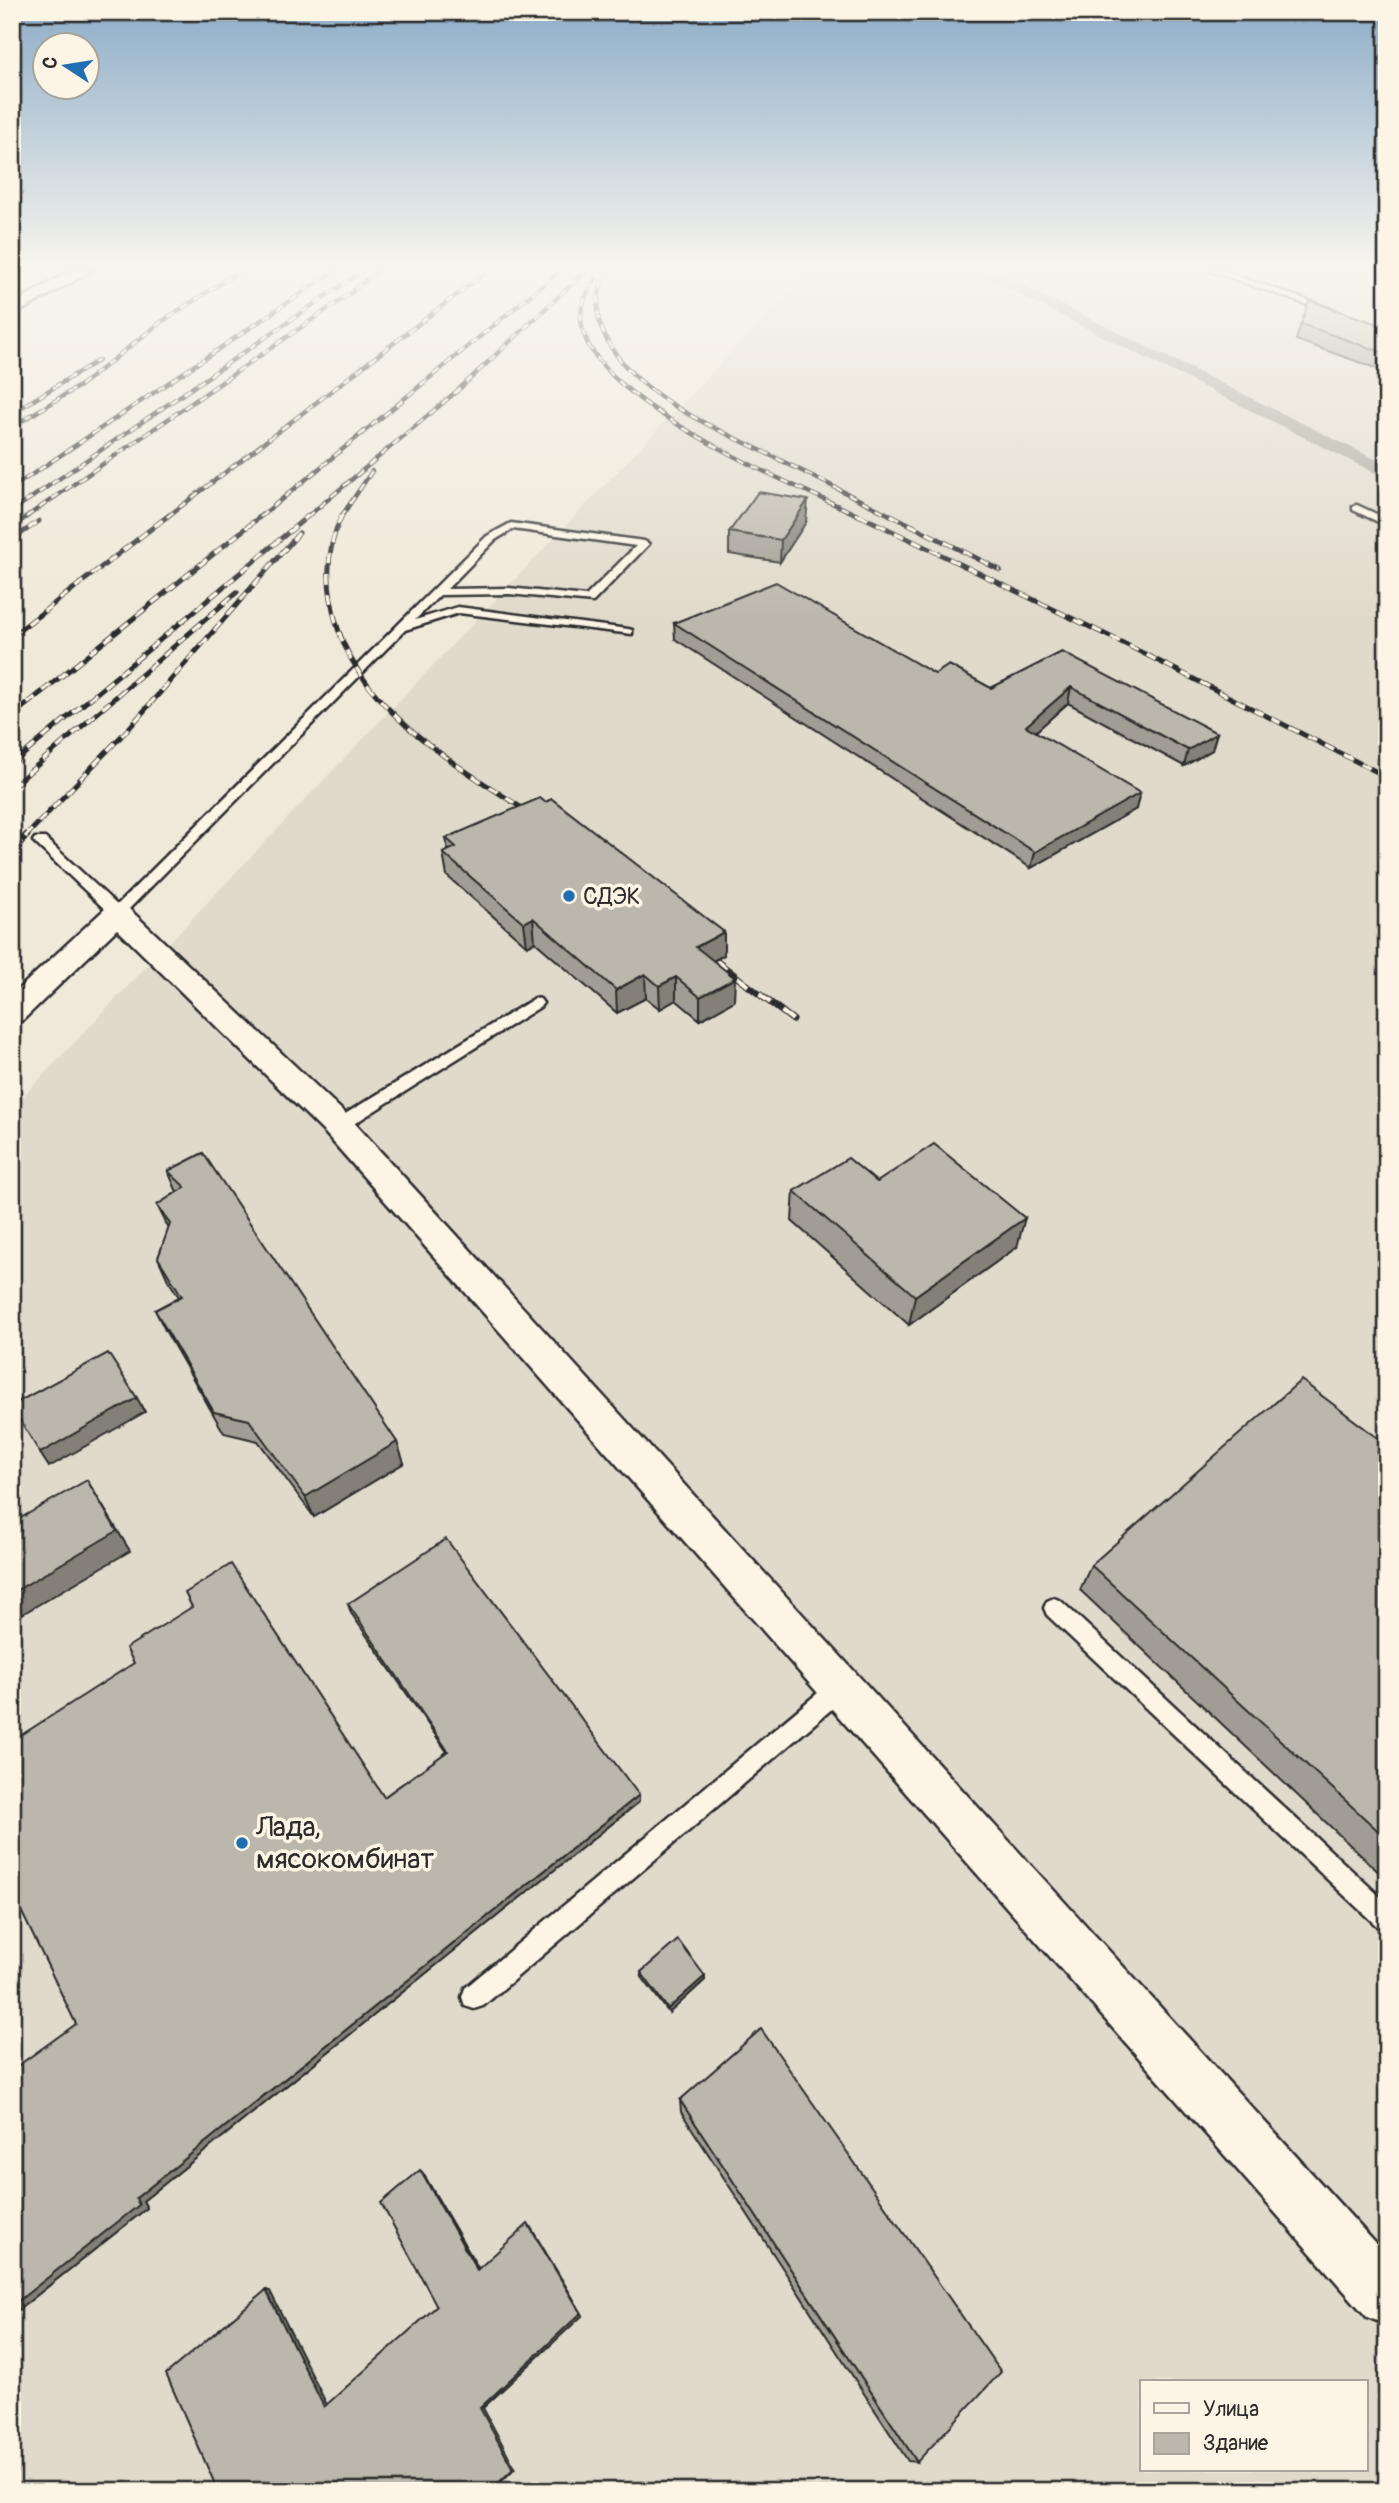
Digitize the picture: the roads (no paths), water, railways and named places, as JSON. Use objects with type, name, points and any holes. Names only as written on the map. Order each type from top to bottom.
[{"type":"street","points":[[12,1013],[117,913],[338,1126],[839,1689],[1387,2297]]},
{"type":"lane","points":[[1357,508],[1387,523]]},
{"type":"lane","points":[[40,841],[117,913],[400,630],[437,592],[491,538],[512,526],[644,544],[589,600],[509,591],[437,592]]},
{"type":"lane","points":[[400,630],[458,610],[628,632]]},
{"type":"lane","points":[[338,1126],[535,1003]]},
{"type":"lane","points":[[1054,1608],[1387,1920]]},
{"type":"lane","points":[[474,1997],[839,1689]]},
{"type":"waterway","points":[[1213,387],[1387,473]]},
{"type":"railway","points":[[12,413],[55,387]]},
{"type":"railway","points":[[12,427],[78,387]]},
{"type":"railway","points":[[12,488],[162,387]]},
{"type":"railway","points":[[12,511],[193,387]]},
{"type":"railway","points":[[26,517],[215,387]]},
{"type":"railway","points":[[167,517],[337,387]]},
{"type":"railway","points":[[260,517],[419,387]]},
{"type":"railway","points":[[307,517],[462,387]]},
{"type":"railway","points":[[626,387],[698,437],[862,517]]},
{"type":"railway","points":[[648,387],[677,408],[894,517]]},
{"type":"railway","points":[[341,516],[372,471]]},
{"type":"railway","points":[[12,527],[29,515]]},
{"type":"railway","points":[[12,636],[169,515]]},
{"type":"railway","points":[[12,716],[262,515]]},
{"type":"railway","points":[[12,764],[309,515]]},
{"type":"railway","points":[[859,515],[1123,643],[1387,777]]},
{"type":"railway","points":[[891,515],[1000,570]]},
{"type":"railway","points":[[341,516],[331,546],[331,599],[341,637],[358,671],[381,701],[409,728],[472,776],[537,818]]},
{"type":"railway","points":[[12,540],[39,521]]},
{"type":"railway","points":[[25,837],[130,727],[299,533]]},
{"type":"railway","points":[[12,787],[237,592]]},
{"type":"railway","points":[[12,851],[27,835]]},
{"type":"railway","points":[[715,960],[793,1020]]},
{"type":"place","name":"СДЭК","points":[[569,896]]},
{"type":"place","name":"Лада, мясокомбинат","points":[[242,1843]]}]
